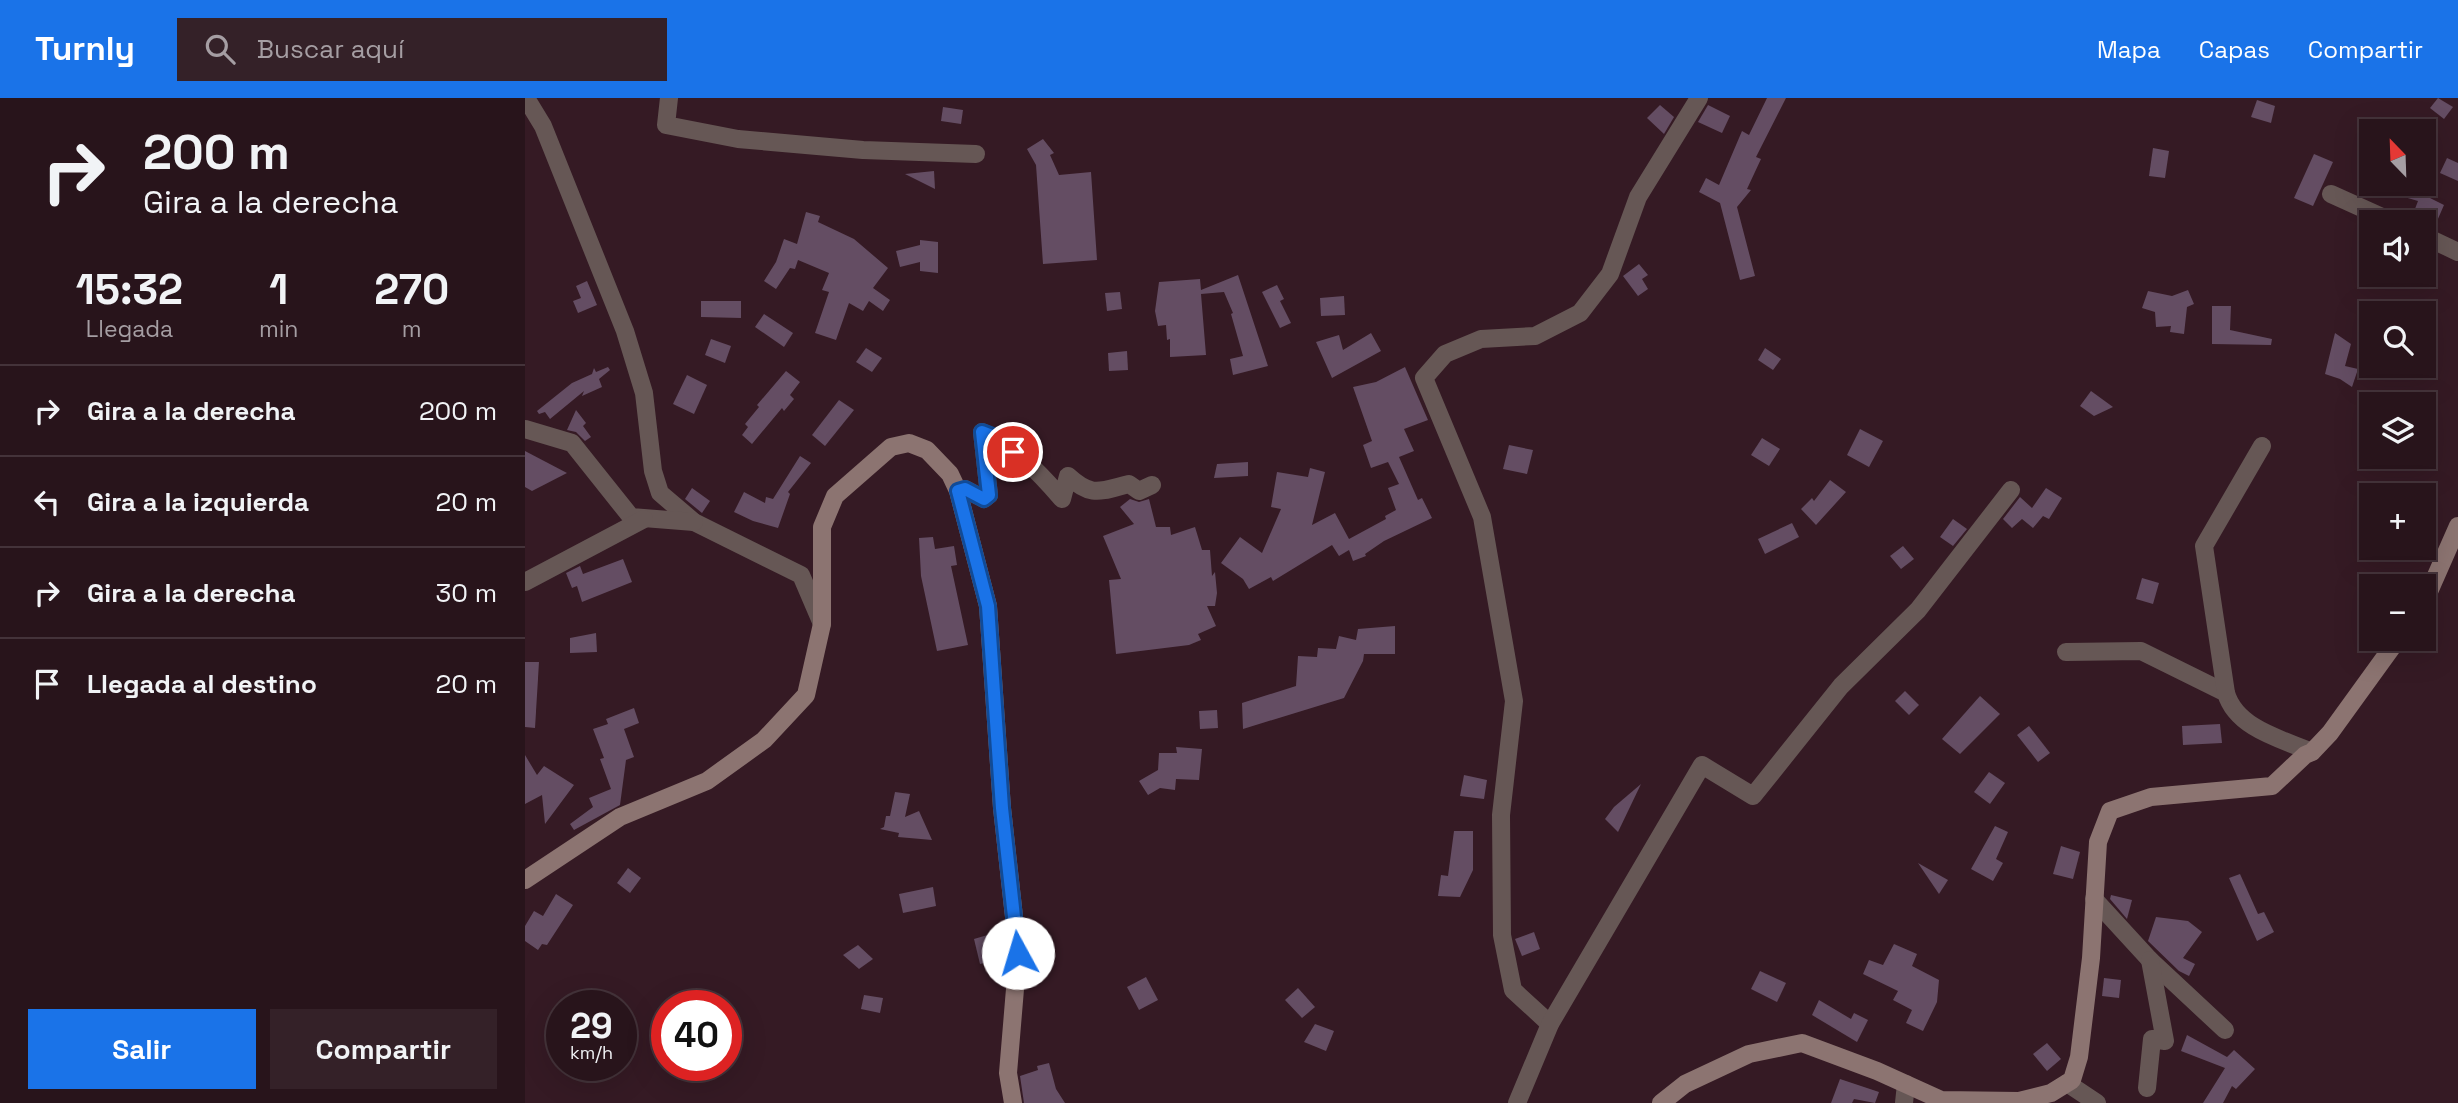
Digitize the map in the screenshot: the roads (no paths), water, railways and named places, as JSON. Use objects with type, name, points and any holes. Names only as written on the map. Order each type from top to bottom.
[{"type":"street","points":[[526,98],[543,126],[625,331],[644,393],[653,471],[660,493],[694,522],[801,575],[822,624]]},
{"type":"street","points":[[669,98],[666,125],[739,139],[863,150],[976,154]]},
{"type":"street","points":[[1550,1024],[1513,990],[1502,935],[1501,815],[1514,701],[1482,517],[1424,378],[1445,354],[1481,339],[1535,336],[1580,313],[1610,274],[1638,197],[1699,98]]},
{"type":"street","points":[[2331,194],[2366,210]]},
{"type":"street","points":[[2436,242],[2458,252]]},
{"type":"street","points":[[525,429],[572,443],[631,517],[694,522]]},
{"type":"street","points":[[958,491],[965,489],[984,499],[989,495],[982,432],[995,437],[1048,483],[1062,499],[1068,476],[1094,493],[1129,484],[1139,491],[1152,485]]},
{"type":"street","points":[[525,880],[620,817],[707,781],[764,740],[806,695],[822,624],[822,527],[835,496],[891,447],[909,443],[927,450],[950,474],[958,491],[988,606],[1002,808],[1018,953],[1008,1073],[1013,1103]]},
{"type":"street","points":[[2262,446],[2204,546],[2226,693],[2231,708],[2251,725],[2312,752]]},
{"type":"street","points":[[1517,1103],[1550,1024],[1702,765],[1753,796],[1840,686],[1918,610],[2011,490]]},
{"type":"street","points":[[525,582],[644,519]]},
{"type":"street","points":[[2436,576],[2458,526]]},
{"type":"street","points":[[2066,652],[2141,651],[2226,693]]},
{"type":"street","points":[[1661,1103],[1685,1084],[1749,1054],[1802,1043],[1941,1100],[2019,1101],[2051,1093],[2072,1080],[2079,1056],[2091,958],[2098,842],[2110,811],[2151,797],[2272,786],[2330,733],[2389,651]]},
{"type":"street","points":[[2094,899],[2150,960],[2225,1030]]},
{"type":"street","points":[[2147,1088],[2152,1039],[2165,1041],[2150,960]]},
{"type":"street","points":[[2067,1083],[2097,1103]]},
{"type":"street","points":[[1904,1103],[1906,1084]]}]
